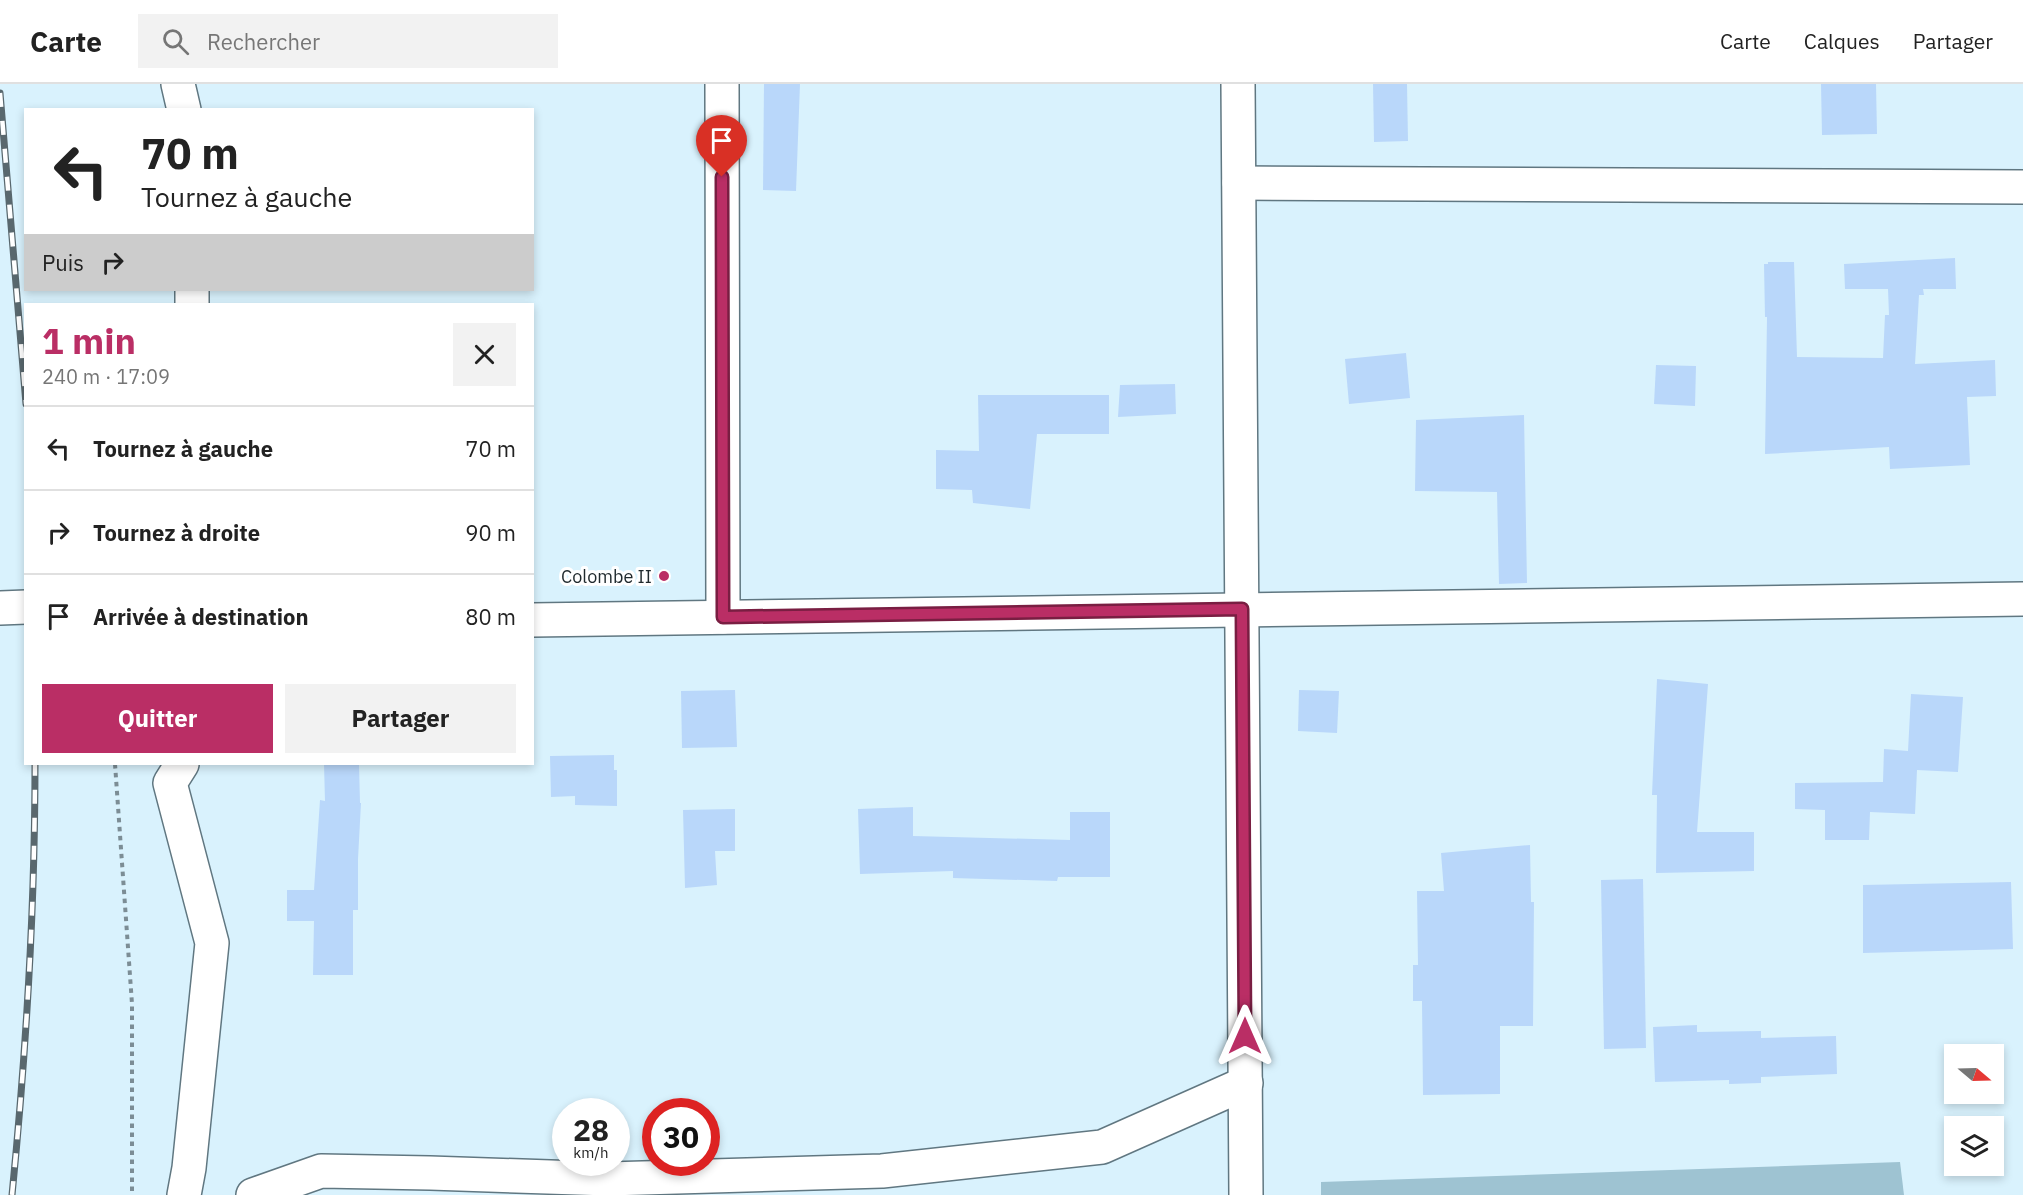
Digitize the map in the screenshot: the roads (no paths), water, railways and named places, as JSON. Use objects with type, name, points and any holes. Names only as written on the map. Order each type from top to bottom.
[{"type":"street","points":[[178,84],[184,108]]},
{"type":"street","points":[[722,84],[723,617]]},
{"type":"street","points":[[1238,84],[1246,1195]]},
{"type":"street","points":[[1239,183],[2023,187]]},
{"type":"street","points":[[534,620],[2023,599]]},
{"type":"street","points":[[0,608],[24,607]]},
{"type":"street","points":[[181,765],[170,783],[212,942],[184,1195]]},
{"type":"street","points":[[253,1195],[321,1171],[802,1184],[882,1171],[1102,1147],[1246,1083]]},
{"type":"railway","points":[[0,93],[24,380]]},
{"type":"railway","points":[[12,1195],[29,980],[35,765]]},
{"type":"place","name":"Colombe II","points":[[664,576]]}]
